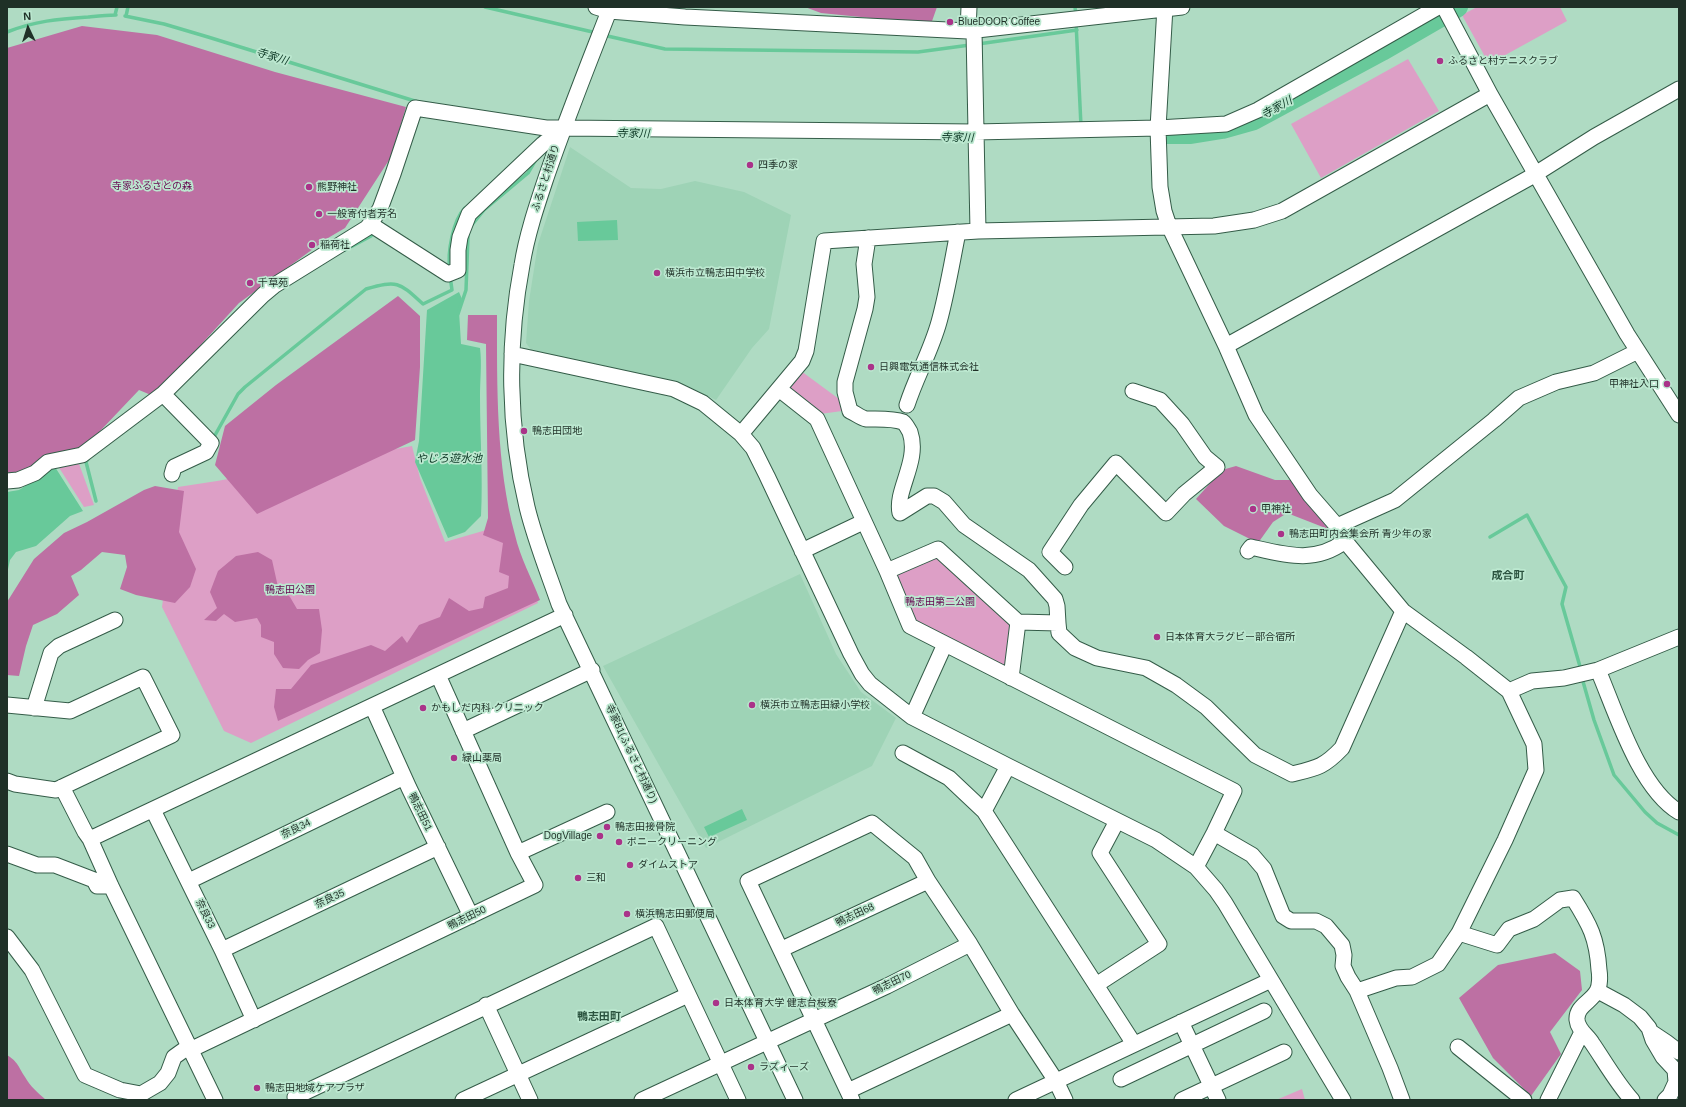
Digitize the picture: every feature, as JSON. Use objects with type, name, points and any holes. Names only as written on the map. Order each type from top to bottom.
[{"type":"street","points":[[969,7],[978,232]]},
{"type":"street","points":[[603,9],[685,17],[971,31],[1182,7]]},
{"type":"street","points":[[1165,8],[1158,128],[1160,187],[1169,226],[1226,346],[1256,415],[1310,495],[1337,526],[1346,541],[1403,611],[1466,657],[1509,691],[1534,744],[1536,770],[1505,840],[1459,933],[1438,964],[1412,977],[1396,978],[1380,985],[1357,991]]},
{"type":"street","name":"ふるさと村通り","points":[[512,393],[512,354],[516,305],[523,258],[535,210],[603,9]]},
{"type":"street","points":[[7,481],[18,480],[35,473],[48,462],[82,455],[163,394],[263,295],[275,285],[367,228],[380,209],[414,108],[546,128],[975,132],[1158,128],[1226,124],[1258,110],[1444,10],[1490,94],[1638,351],[1679,415]]},
{"type":"street","points":[[1226,346],[1536,174],[1594,137],[1679,89]]},
{"type":"street","points":[[741,434],[802,362],[806,351],[824,241],[958,232],[1214,226],[1254,220],[1282,211],[1490,94]]},
{"type":"street","points":[[370,224],[448,274],[458,270],[458,250],[460,237],[469,214],[543,144],[563,128]]},
{"type":"street","points":[[907,405],[914,384],[925,362],[939,322],[958,232]]},
{"type":"street","points":[[868,238],[864,264],[867,297],[846,382],[845,392],[850,411],[865,419],[877,418],[903,422],[908,428],[911,435],[912,452],[909,471],[900,500],[900,513],[928,496],[934,496],[944,502],[964,525],[1029,570],[1055,599],[1057,606],[1058,633],[1075,648],[1097,658],[1146,668],[1176,685],[1206,708],[1255,754],[1292,774],[1311,770],[1327,763],[1342,748],[1403,611]]},
{"type":"street","points":[[1337,526],[1395,500],[1519,398],[1556,382],[1594,373],[1638,351]]},
{"type":"street","points":[[512,354],[674,389],[703,403],[741,434],[753,448],[851,654],[862,674],[870,684],[912,716],[1156,840],[1196,867],[1216,890],[1225,904],[1343,1100]]},
{"type":"street","points":[[779,389],[817,419],[887,571],[910,626],[1234,791],[1214,834],[1196,867]]},
{"type":"street","points":[[1065,567],[1050,552],[1081,505],[1116,463],[1166,513],[1184,494],[1217,467],[1205,457],[1182,424],[1160,400],[1133,391]]},
{"type":"street","name":"寺家81(ふるさと村通り)","points":[[512,393],[517,454],[526,505],[537,543],[559,604],[592,670],[795,1100]]},
{"type":"street","points":[[163,394],[212,444],[206,452],[174,467],[172,474]]},
{"type":"street","points":[[802,550],[864,522]]},
{"type":"street","points":[[1248,551],[1251,547],[1295,556],[1311,556],[1326,552],[1346,541]]},
{"type":"street","points":[[887,571],[938,549],[1018,622],[1058,622]]},
{"type":"street","points":[[90,839],[565,615]]},
{"type":"street","points":[[34,708],[51,653],[59,646],[115,620]]},
{"type":"street","points":[[1011,678],[1018,622]]},
{"type":"street","points":[[1509,691],[1532,681],[1564,678],[1598,670],[1679,637]]},
{"type":"street","points":[[912,716],[945,644]]},
{"type":"street","points":[[463,731],[592,670]]},
{"type":"street","points":[[1598,670],[1638,766],[1650,784],[1672,808],[1679,812]]},
{"type":"street","name":"鴨志田50","points":[[7,937],[32,970],[85,1075],[120,1090],[140,1094],[160,1083],[168,1073],[174,1057],[189,1049],[254,1020],[534,885],[518,853],[438,675]]},
{"type":"street","points":[[7,705],[70,711],[143,677],[172,734],[56,790],[15,784],[7,781]]},
{"type":"street","name":"鴨志田51","points":[[372,706],[404,777],[471,916]]},
{"type":"street","points":[[903,753],[949,778],[984,810],[1134,1044]]},
{"type":"street","points":[[984,810],[1008,766]]},
{"type":"street","name":"奈良34","points":[[189,881],[404,777]]},
{"type":"street","points":[[62,787],[90,839],[111,886],[214,1100]]},
{"type":"street","name":"奈良33","points":[[153,810],[189,881],[254,1020]]},
{"type":"street","points":[[518,853],[607,812]]},
{"type":"street","points":[[1096,985],[1159,944],[1100,853],[1117,821]]},
{"type":"street","points":[[1012,1014],[850,1095],[813,1019],[782,949],[748,881],[872,823],[915,858],[928,881],[970,944],[1012,1014],[1056,1081],[1065,1100]]},
{"type":"street","points":[[1214,834],[1252,855],[1264,869],[1284,916],[1291,920],[1316,921],[1326,926],[1342,945],[1344,955],[1343,966],[1357,991],[1402,1100]]},
{"type":"street","name":"奈良35","points":[[222,950],[438,847]]},
{"type":"street","points":[[7,854],[37,865],[55,865],[94,880],[98,886],[111,886]]},
{"type":"street","name":"鴨志田68","points":[[782,949],[928,881]]},
{"type":"street","points":[[1459,933],[1497,945],[1509,929],[1534,919],[1560,900],[1573,898],[1595,938],[1600,976],[1598,991],[1578,1012],[1577,1020],[1582,1032],[1591,1041],[1612,1075],[1632,1100]]},
{"type":"street","points":[[296,1100],[295,1097],[486,1005],[656,926],[738,1100]]},
{"type":"street","name":"鴨志田70","points":[[650,1098],[813,1019],[887,986],[970,944]]},
{"type":"street","points":[[1016,1100],[1271,980]]},
{"type":"street","points":[[1598,991],[1624,1004],[1640,1017],[1649,1028],[1653,1040],[1663,1057],[1675,1070],[1676,1082],[1670,1095],[1664,1100]]},
{"type":"street","points":[[463,1100],[688,995]]},
{"type":"street","points":[[486,1005],[530,1100]]},
{"type":"street","points":[[1121,1080],[1264,1011]]},
{"type":"street","points":[[1181,1022],[1215,1093]]},
{"type":"street","points":[[1548,1100],[1582,1032]]},
{"type":"street","points":[[1651,1032],[1679,1052]]},
{"type":"street","points":[[1458,1047],[1524,1100]]},
{"type":"street","points":[[1182,1100],[1215,1093],[1284,1052]]},
{"type":"shaded area","name":"横浜市立鴨志田中学校","points":[[570,147],[631,188],[661,189],[695,181],[744,192],[791,215],[769,329],[752,348],[716,400],[680,383],[532,351],[526,343],[529,301],[538,244]]},
{"type":"shaded area","name":"横浜市立鴨志田緑小学校","points":[[800,574],[836,654],[861,692],[896,718],[872,766],[706,848],[603,666]]},
{"type":"green space","points":[[805,7],[937,7],[931,24],[821,13]]},
{"type":"green space","points":[[1477,7],[1560,7],[1567,21],[1489,64],[1462,15]]},
{"type":"green space","name":"寺家ふるさとの森","points":[[82,26],[157,35],[275,72],[406,107],[391,157],[345,228],[328,238],[239,303],[186,361],[151,395],[139,390],[83,449],[7,484],[7,48]]},
{"type":"green space","points":[[1408,59],[1439,111],[1321,178],[1291,124]]},
{"type":"green space","points":[[398,296],[420,316],[420,367],[415,440],[257,514],[215,465],[225,426],[276,385]]},
{"type":"green space","points":[[468,315],[497,315],[499,426],[504,481],[517,543],[540,600],[278,721],[274,707],[276,689],[291,689],[311,665],[371,645],[385,651],[402,636],[407,643],[419,625],[440,617],[449,598],[469,611],[483,608],[485,597],[508,588],[509,576],[499,572],[503,543],[483,535],[488,518],[486,344],[467,340]]},
{"type":"green space","points":[[801,371],[839,399],[842,411],[820,414],[789,392],[789,385]]},
{"type":"green space","name":"鴨志田公園","points":[[412,446],[420,478],[445,542],[507,524],[538,603],[251,743],[224,731],[162,607],[178,487]]},
{"type":"green space","points":[[78,461],[94,505],[84,507],[58,466]]},
{"type":"green space","points":[[1236,466],[1275,480],[1294,480],[1328,529],[1287,513],[1273,522],[1258,543],[1224,526],[1196,499],[1222,470]]},
{"type":"green space","points":[[155,486],[184,491],[179,532],[196,569],[190,587],[175,603],[136,595],[120,589],[127,567],[125,555],[102,552],[81,570],[71,576],[79,595],[57,614],[33,625],[19,676],[7,675],[7,602],[34,559],[64,533],[87,522],[144,490]]},
{"type":"green space","points":[[258,552],[272,560],[278,587],[290,597],[297,609],[319,609],[322,630],[320,653],[308,660],[299,669],[283,668],[274,654],[274,642],[261,637],[261,625],[257,618],[235,622],[224,614],[216,621],[204,620],[217,608],[210,592],[218,571],[236,556]]},
{"type":"green space","name":"鴨志田第二公園","points":[[938,557],[1007,620],[1011,629],[1007,666],[1002,669],[914,624],[894,579],[897,572]]},
{"type":"green space","points":[[1555,953],[1580,971],[1582,990],[1550,1032],[1561,1054],[1531,1096],[1493,1058],[1459,998],[1498,965]]},
{"type":"green space","points":[[7,1055],[16,1062],[29,1083],[46,1100],[7,1100]]},
{"type":"green space","points":[[1302,1089],[1305,1100],[1276,1100]]},
{"type":"water","points":[[617,220],[618,240],[578,241],[577,222]]},
{"type":"water","name":"やじろ遊水池","points":[[459,292],[462,299],[459,311],[461,344],[480,348],[481,516],[465,532],[448,538],[415,462],[419,441],[427,310]]},
{"type":"water","points":[[55,467],[83,511],[70,516],[36,546],[16,552],[10,560],[7,574],[7,492],[19,490]]},
{"type":"water","points":[[742,809],[747,820],[709,837],[704,827]]},
{"type":"waterway","points":[[115,15],[117,7]]},
{"type":"waterway","points":[[126,16],[128,7]]},
{"type":"waterway","points":[[485,7],[597,33]]},
{"type":"waterway","points":[[1075,7],[1076,16]]},
{"type":"waterway","name":"寺家川","points":[[1161,134],[1191,134],[1222,129],[1254,120],[1382,51],[1458,7]]},
{"type":"waterway","name":"寺家川","points":[[7,32],[27,25],[47,21],[116,15]]},
{"type":"waterway","name":"寺家川","points":[[125,16],[164,24],[418,102]]},
{"type":"waterway","points":[[1076,22],[1081,126]]},
{"type":"waterway","points":[[978,44],[1077,30]]},
{"type":"waterway","points":[[603,35],[665,49],[918,52],[970,45]]},
{"type":"waterway","points":[[471,226],[484,210],[528,173],[535,161]]},
{"type":"waterway","points":[[450,270],[449,255],[454,228],[457,220],[465,208]]},
{"type":"waterway","points":[[345,250],[371,236],[375,231]]},
{"type":"waterway","points":[[458,314],[466,290],[468,236]]},
{"type":"waterway","points":[[214,437],[238,394],[245,387],[366,289],[385,284],[398,285],[403,287],[423,304],[452,290],[450,276]]},
{"type":"waterway","points":[[89,458],[86,462],[96,501]]},
{"type":"waterway","points":[[1490,537],[1527,515],[1566,587],[1562,604],[1581,670]]},
{"type":"waterway","points":[[1582,678],[1594,720],[1614,775],[1645,812],[1657,823],[1679,835]]},
{"type":"place","name":"BlueDOOR Coffee","points":[[950,22]]},
{"type":"place","name":"ふるさと村テニスクラブ","points":[[1440,61]]},
{"type":"place","name":"四季の家","points":[[750,165]]},
{"type":"place","name":"熊野神社","points":[[309,187]]},
{"type":"place","name":"一般寄付者芳名","points":[[319,214]]},
{"type":"place","name":"稲荷社","points":[[312,245]]},
{"type":"place","name":"横浜市立鴨志田中学校","points":[[657,273]]},
{"type":"place","name":"千草苑","points":[[250,283]]},
{"type":"place","name":"日興電気通信株式会社","points":[[871,367]]},
{"type":"place","name":"甲神社入口","points":[[1667,384]]},
{"type":"place","name":"鴨志田団地","points":[[524,431]]},
{"type":"place","name":"甲神社","points":[[1253,509]]},
{"type":"place","name":"鴨志田町内会集会所 青少年の家","points":[[1281,534]]},
{"type":"place","name":"日本体育大ラグビー部合宿所","points":[[1157,637]]},
{"type":"place","name":"横浜市立鴨志田緑小学校","points":[[752,705]]},
{"type":"place","name":"かもしだ内科 クリニック","points":[[423,708]]},
{"type":"place","name":"緑山薬局","points":[[454,758]]},
{"type":"place","name":"鴨志田接骨院","points":[[607,827]]},
{"type":"place","name":"DogVillage","points":[[600,836]]},
{"type":"place","name":"ポニークリーニング","points":[[619,842]]},
{"type":"place","name":"ダイムストア","points":[[630,865]]},
{"type":"place","name":"三和","points":[[578,878]]},
{"type":"place","name":"横浜鴨志田郵便局","points":[[627,914]]},
{"type":"place","name":"日本体育大学 健志台桜寮","points":[[716,1003]]},
{"type":"place","name":"ラズィーズ","points":[[751,1067]]},
{"type":"place","name":"鴨志田地域ケアプラザ","points":[[257,1088]]},
{"type":"district","name":"成合町","points":[[1508,576]]},
{"type":"district","name":"鴨志田町","points":[[599,1017]]}]
